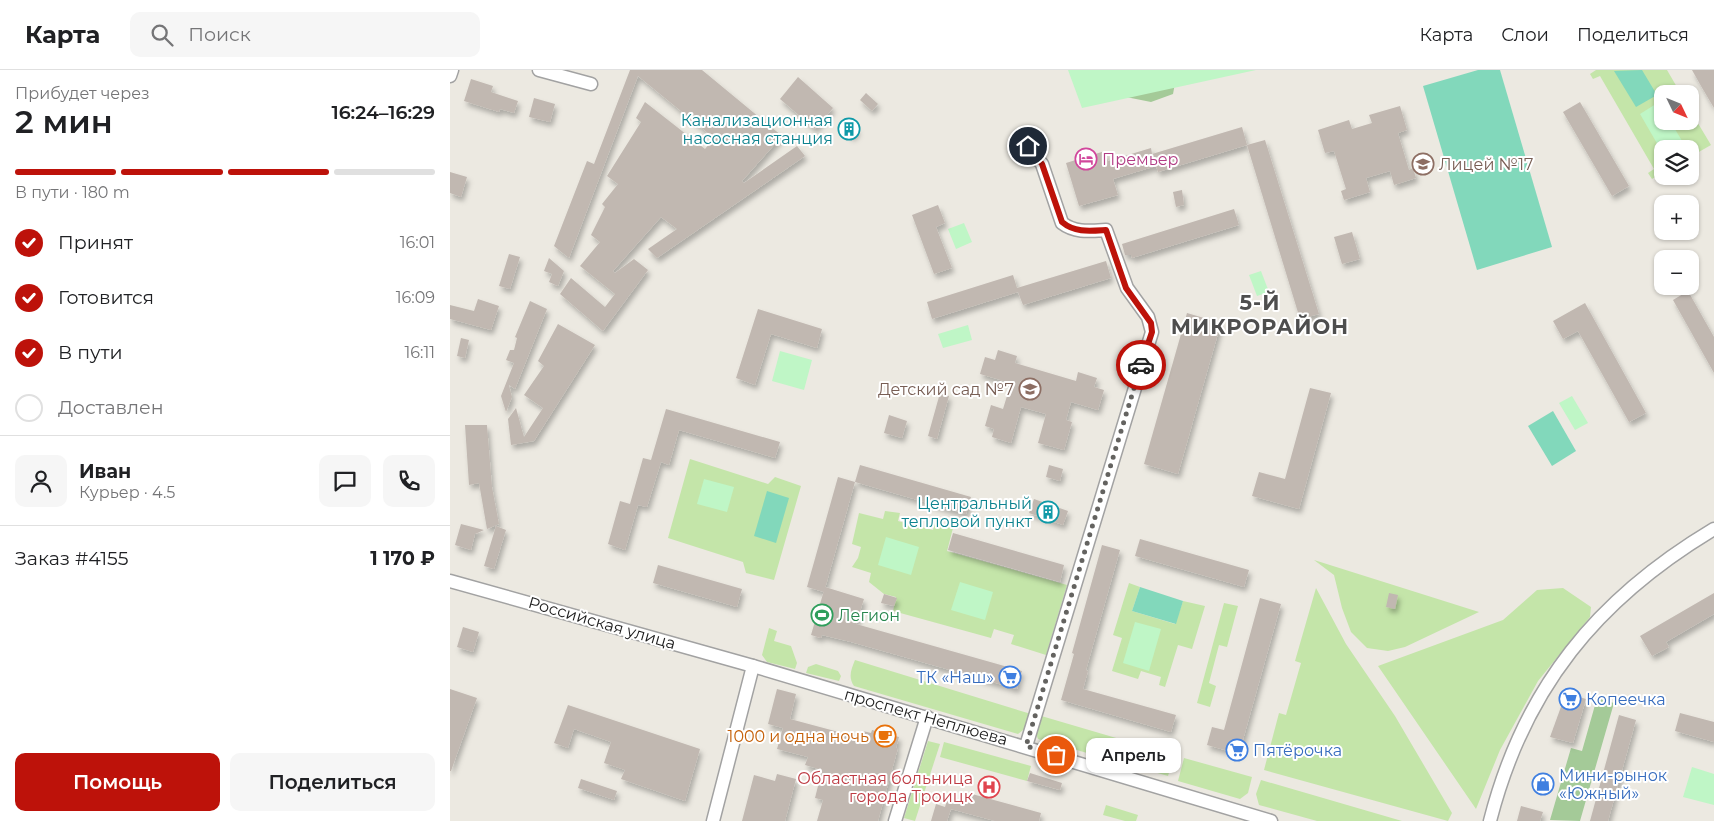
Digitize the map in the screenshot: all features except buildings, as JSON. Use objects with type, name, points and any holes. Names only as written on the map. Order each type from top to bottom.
[{"type":"street","points":[[450,76],[452,70]]},
{"type":"street","points":[[539,70],[592,84]]},
{"type":"street","points":[[1026,746],[1081,559],[1152,332],[1148,317],[1126,288],[1106,230],[1080,231],[1069,229],[1062,222],[1042,164],[1028,146]]},
{"type":"street","points":[[1490,821],[1503,776],[1516,742],[1560,662],[1613,604],[1660,565],[1714,529]]},
{"type":"street","name":"Российская улица","points":[[450,581],[753,666]]},
{"type":"street","points":[[713,821],[753,666]]},
{"type":"street","name":"проспект Неплюева","points":[[753,666],[1026,746],[1271,821]]},
{"type":"street","points":[[895,821],[926,717]]},
{"type":"green space","points":[[1068,70],[1256,70],[1082,108]]},
{"type":"green space","points":[[1175,70],[1177,72],[1173,94],[1151,102],[1126,97]]},
{"type":"green space","points":[[1478,70],[1500,70],[1552,247],[1477,270],[1423,86]]},
{"type":"green space","points":[[1596,70],[1667,70],[1676,85],[1654,85],[1654,130],[1699,130],[1699,125],[1711,145],[1699,152],[1699,140],[1654,140],[1654,169],[1600,76],[1593,79],[1590,74]]},
{"type":"green space","points":[[1642,70],[1654,90],[1654,97],[1636,107],[1614,71]]},
{"type":"green space","points":[[1654,105],[1654,130],[1675,130],[1682,140],[1655,140],[1640,114]]},
{"type":"green space","points":[[1654,169],[1654,178],[1652,179],[1648,173]]},
{"type":"green space","points":[[964,223],[972,242],[956,249],[948,229]]},
{"type":"green space","points":[[1261,271],[1269,292],[1257,296],[1249,275]]},
{"type":"green space","points":[[968,325],[972,340],[943,348],[938,334]]},
{"type":"green space","points":[[780,351],[812,360],[804,390],[772,381]]},
{"type":"green space","points":[[1572,396],[1588,423],[1575,430],[1559,403]]},
{"type":"green space","points":[[1553,411],[1576,451],[1552,466],[1528,426]]},
{"type":"green space","points":[[690,459],[768,484],[775,477],[801,486],[774,580],[746,573],[743,562],[668,538]]},
{"type":"green space","points":[[704,479],[734,487],[727,512],[697,504]]},
{"type":"green space","points":[[767,491],[789,498],[776,543],[754,536]]},
{"type":"green space","points":[[885,511],[900,513],[898,521],[933,530],[935,523],[953,528],[947,551],[1067,585],[1046,655],[1011,644],[1014,635],[994,629],[991,638],[893,611],[896,597],[884,594],[869,582],[871,573],[852,567],[858,558],[861,547],[852,544],[859,513],[883,519]]},
{"type":"green space","points":[[886,537],[919,547],[911,575],[878,565]]},
{"type":"green space","points":[[1314,560],[1479,612],[1405,647],[1388,651],[1367,648],[1351,632],[1342,608],[1334,575]]},
{"type":"green space","points":[[960,582],[993,592],[985,620],[951,610]]},
{"type":"green space","points":[[1129,583],[1140,587],[1132,611],[1175,624],[1183,601],[1205,606],[1192,649],[1178,645],[1165,687],[1159,685],[1161,677],[1141,671],[1138,679],[1112,671],[1122,638],[1113,635]]},
{"type":"green space","points":[[1140,587],[1183,601],[1176,624],[1132,611]]},
{"type":"green space","points":[[1316,588],[1346,644],[1395,716],[1452,813],[1448,821],[1264,770],[1279,713],[1286,715],[1301,663],[1295,661]]},
{"type":"green space","points":[[1563,588],[1591,607],[1590,617],[1538,681],[1500,750],[1476,809],[1378,666],[1503,620],[1537,590]]},
{"type":"green space","points":[[1224,603],[1238,606],[1227,647],[1219,645],[1209,683],[1216,686],[1210,707],[1197,703]]},
{"type":"green space","points":[[1135,622],[1161,629],[1149,671],[1123,663]]},
{"type":"green space","points":[[769,628],[777,631],[774,641],[791,646],[797,663],[795,669],[767,662],[762,655]]},
{"type":"green space","points":[[855,660],[1031,714],[1027,727],[1018,734],[854,686],[851,670]]},
{"type":"green space","points":[[816,664],[838,671],[841,676],[839,681],[806,673],[808,667]]},
{"type":"green space","points":[[1597,698],[1614,703],[1580,821],[1550,820],[1571,748],[1582,751]]},
{"type":"green space","points":[[1038,715],[1174,755],[1168,776],[1038,739],[1034,728]]},
{"type":"green space","points":[[928,741],[940,744],[915,821],[904,818]]},
{"type":"green space","points":[[944,742],[1031,766],[1027,781],[940,757]]},
{"type":"green space","points":[[1184,758],[1252,777],[1248,793],[1240,799],[1178,781]]},
{"type":"green space","points":[[1692,767],[1714,774],[1714,805],[1683,797]]},
{"type":"green space","points":[[1261,780],[1402,821],[1317,821],[1259,805],[1256,794]]},
{"type":"green space","points":[[1106,805],[1138,815],[1136,821],[1125,821],[1103,815]]},
{"type":"way so far","points":[[1056,755],[1026,746],[1141,365]]},
{"type":"place","name":"Канализационная насосная станция","points":[[849,129]]},
{"type":"place","name":"Премьер","points":[[1086,159]]},
{"type":"place","name":"Лицей №17","points":[[1423,164]]},
{"type":"place","name":"Детский сад №7","points":[[1030,389]]},
{"type":"place","name":"Центральный тепловой пункт","points":[[1048,512]]},
{"type":"place","name":"Легион","points":[[822,615]]},
{"type":"place","name":"ТК «Наш»","points":[[1010,677]]},
{"type":"place","name":"Копеечка","points":[[1570,699]]},
{"type":"place","name":"1000 и одна ночь","points":[[885,736]]},
{"type":"place","name":"Пятёрочка","points":[[1237,750]]},
{"type":"place","name":"Апрель","points":[[1056,755]]},
{"type":"place","name":"Мини-рынок «Южный»","points":[[1543,784]]},
{"type":"place","name":"Областная больница города Троицк","points":[[989,787]]},
{"type":"district","name":"5-Й МИКРОРАЙОН","points":[[1260,314]]},
{"type":"route","points":[[1028,146],[1042,164],[1062,222],[1069,229],[1080,231],[1106,230],[1126,288],[1151,323],[1152,332],[1141,365]]}]
